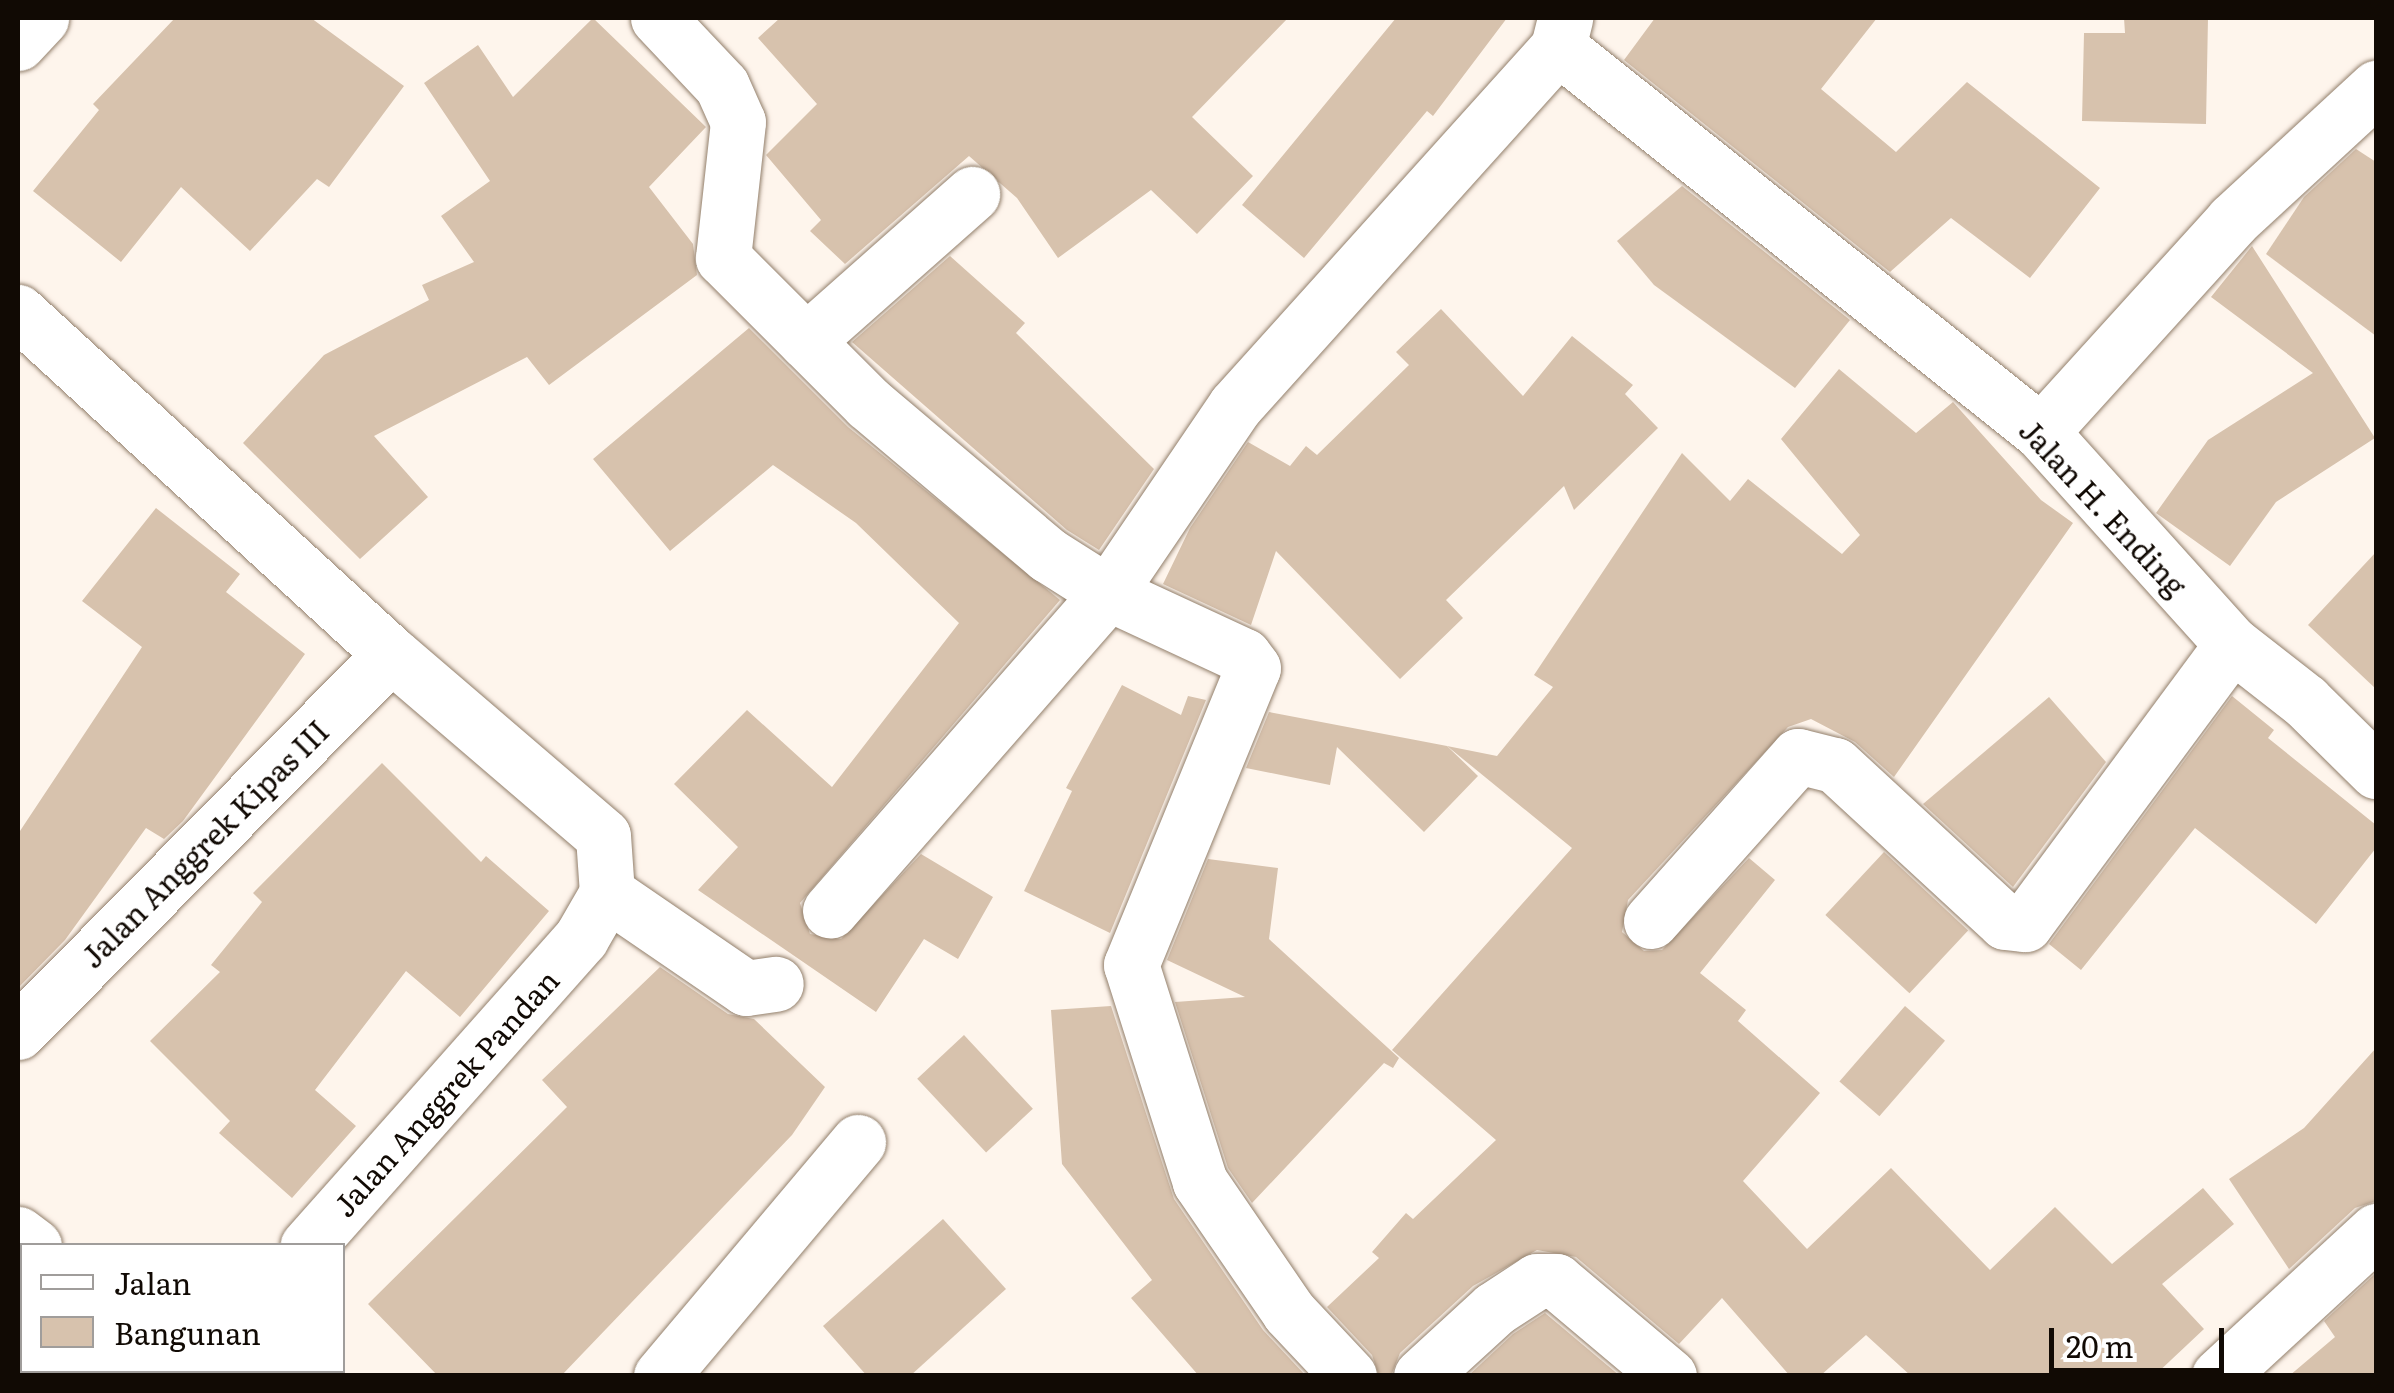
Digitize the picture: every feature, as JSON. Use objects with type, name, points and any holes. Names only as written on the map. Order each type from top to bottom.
[{"type":"street","points":[[18,43],[41,18]]},
{"type":"street","points":[[658,18],[722,86],[738,122],[724,258],[868,404],[1033,543],[1108,593],[1244,656],[1253,668],[1130,965],[1200,1182],[1289,1312],[1348,1376]]},
{"type":"street","points":[[830,910],[1108,593],[1235,406],[1562,32]]},
{"type":"street","name":"Jalan H. Ending","points":[[1562,32],[1680,144],[2041,432],[2232,644],[2305,701],[2376,771]]},
{"type":"street","points":[[2041,432],[2232,220],[2376,88]]},
{"type":"street","points":[[806,341],[972,194]]},
{"type":"street","points":[[18,312],[391,654],[604,836],[594,916],[746,988],[776,984]]},
{"type":"street","points":[[1651,921],[1798,756],[1835,765],[2005,922],[2025,924],[2232,644]]},
{"type":"street","name":"Jalan Anggrek Kipas III","points":[[18,1032],[391,654]]},
{"type":"street","name":"Jalan Anggrek Pandan","points":[[311,1243],[594,916]]},
{"type":"street","points":[[662,1376],[858,1142]]},
{"type":"street","points":[[2220,1376],[2376,1231]]},
{"type":"street","points":[[1421,1376],[1494,1309],[1537,1281],[1556,1281],[1669,1376]]},
{"type":"building","points":[[175,18],[311,18],[404,86],[329,187],[317,179],[250,251],[181,187],[121,262],[33,191],[99,110],[93,104]]},
{"type":"building","points":[[593,18],[706,127],[649,187],[693,244],[697,275],[549,385],[527,357],[374,436],[428,497],[360,559],[243,443],[324,355],[429,300],[422,285],[474,262],[441,216],[490,181],[424,83],[478,45],[513,97]]},
{"type":"building","points":[[780,18],[1288,18],[1192,117],[1253,176],[1197,234],[1151,190],[1058,258],[1017,198],[969,156],[845,264],[810,231],[821,220],[766,155],[817,104],[758,38]]},
{"type":"building","points":[[1396,18],[1507,18],[1433,116],[1427,111],[1304,258],[1242,205]]},
{"type":"building","points":[[1655,18],[1877,18],[1821,89],[1896,152],[1967,82],[2100,188],[2030,278],[1951,218],[1890,272],[1624,60]]},
{"type":"building","points":[[2124,18],[2208,18],[2206,124],[2082,121],[2084,33],[2125,33]]},
{"type":"building","points":[[2356,149],[2376,162],[2376,336],[2266,254],[2304,197]]},
{"type":"building","points":[[1682,186],[1850,320],[1795,388],[1654,285],[1617,241]]},
{"type":"building","points":[[2252,246],[2375,438],[2276,502],[2230,566],[2156,513],[2208,440],[2313,373],[2211,297]]},
{"type":"building","points":[[950,256],[1025,323],[1016,333],[1154,469],[1099,550],[1067,530],[852,342]]},
{"type":"building","points":[[1441,309],[1523,396],[1572,336],[1633,385],[1625,394],[1658,428],[1574,510],[1564,486],[1446,600],[1463,618],[1400,679],[1276,551],[1251,625],[1163,584],[1190,528],[1248,442],[1290,466],[1306,446],[1317,455],[1409,365],[1396,352]]},
{"type":"building","points":[[749,328],[848,427],[1060,600],[800,903],[810,934],[841,939],[921,854],[993,897],[958,959],[924,939],[876,1012],[698,890],[738,847],[674,784],[747,710],[832,787],[959,623],[856,523],[773,465],[670,551],[593,459]]},
{"type":"building","points":[[1839,369],[1916,433],[1953,402],[2041,500],[2073,523],[1894,777],[1855,742],[1811,719],[1788,727],[1628,900],[1622,932],[1644,951],[1662,950],[1749,858],[1775,880],[1700,973],[1746,1010],[1738,1021],[1820,1093],[1743,1181],[1807,1249],[1891,1168],[1990,1270],[2055,1207],[2112,1264],[2203,1188],[2234,1224],[2162,1284],[2204,1329],[2154,1376],[1911,1376],[1866,1335],[1820,1376],[1790,1376],[1722,1298],[1679,1344],[1576,1257],[1537,1250],[1473,1286],[1400,1353],[1391,1376],[1379,1376],[1372,1355],[1327,1307],[1379,1258],[1372,1252],[1406,1213],[1413,1219],[1496,1140],[1392,1050],[1572,848],[1447,746],[1497,756],[1553,687],[1534,675],[1682,453],[1730,501],[1748,479],[1842,554],[1860,535],[1781,439]]},
{"type":"building","points":[[156,508],[240,574],[226,592],[305,654],[183,821],[164,839],[146,828],[65,940],[18,988],[18,834],[142,647],[82,601]]},
{"type":"building","points":[[2376,552],[2376,689],[2308,625]]},
{"type":"building","points":[[1122,685],[1181,715],[1188,696],[1206,700],[1110,933],[1024,891],[1072,791],[1066,788]]},
{"type":"building","points":[[2232,696],[2274,730],[2268,738],[2376,825],[2376,848],[2316,924],[2195,828],[2081,970],[2049,944]]},
{"type":"building","points":[[2049,697],[2106,762],[2013,887],[1923,804]]},
{"type":"building","points":[[1269,712],[1447,746],[1478,776],[1424,832],[1337,747],[1330,785],[1246,768]]},
{"type":"building","points":[[382,763],[481,862],[486,856],[549,911],[460,1017],[406,971],[315,1090],[356,1126],[292,1198],[219,1133],[230,1121],[150,1041],[220,972],[211,965],[262,902],[253,893]]},
{"type":"building","points":[[1884,852],[1968,930],[1909,993],[1825,915]]},
{"type":"building","points":[[1208,859],[1278,868],[1269,939],[1399,1058],[1393,1068],[1384,1063],[1252,1203],[1228,1168],[1175,1002],[1245,997],[1167,960]]},
{"type":"building","points":[[660,967],[728,1014],[754,1019],[825,1087],[792,1135],[561,1376],[438,1376],[368,1304],[567,1107],[542,1080]]},
{"type":"building","points":[[1111,1006],[1174,1199],[1263,1330],[1306,1376],[1199,1376],[1131,1298],[1152,1280],[1062,1164],[1051,1010]]},
{"type":"building","points":[[1905,1006],[1945,1041],[1879,1116],[1839,1081]]},
{"type":"building","points":[[964,1035],[1033,1109],[986,1153],[917,1079]]},
{"type":"building","points":[[2376,1048],[2376,1201],[2355,1208],[2289,1269],[2229,1179],[2304,1128]]},
{"type":"building","points":[[943,1219],[1006,1289],[910,1376],[867,1376],[823,1326]]},
{"type":"building","points":[[2376,1273],[2376,1376],[2289,1376],[2335,1337],[2324,1321]]},
{"type":"building","points":[[1545,1313],[1620,1376],[1468,1376],[1513,1334]]}]
